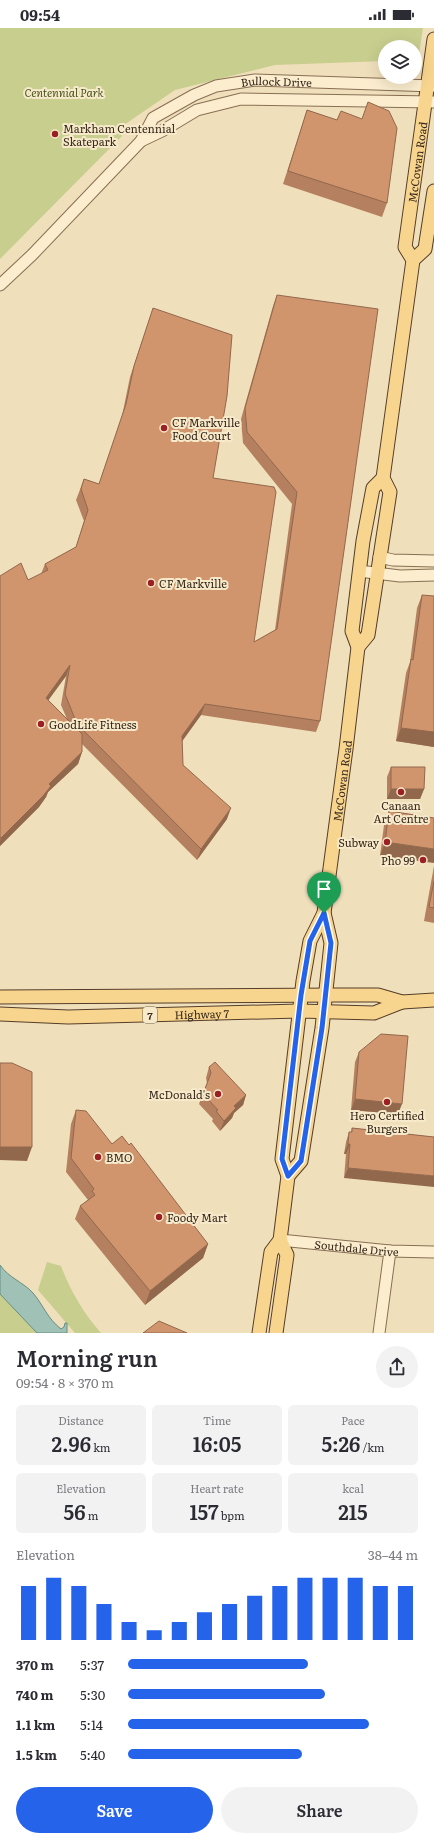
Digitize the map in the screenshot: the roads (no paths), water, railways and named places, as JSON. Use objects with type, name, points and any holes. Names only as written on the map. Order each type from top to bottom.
[{"type":"main road","name":"McCowan Road","points":[[358,648],[368,635],[390,492],[384,478],[413,260],[405,247],[429,102],[434,39]]},
{"type":"main road","name":"McCowan Road","points":[[413,260],[425,249],[434,191]]},
{"type":"main road","name":"McCowan Road","points":[[259,1333],[271,1252],[280,1240],[288,1176],[282,1159],[301,995],[310,941],[324,913],[346,750],[358,648],[352,631],[360,570],[373,488],[384,478]]},
{"type":"main road","name":"McCowan Road","points":[[288,1176],[301,1161],[324,1012],[331,943],[324,913]]},
{"type":"main road","name":"Highway 7","points":[[0,997],[378,995],[402,1002]]},
{"type":"main road","name":"Highway 7","points":[[0,1014],[68,1017],[299,1011],[374,1013],[402,1002],[434,1000]]},
{"type":"main road","name":"McCowan Road","points":[[276,1333],[287,1255],[280,1240]]},
{"type":"street","name":"Bullock Drive","points":[[0,285],[32,255],[141,141],[153,118],[194,95],[216,86],[255,80],[430,86]]},
{"type":"street","name":"Bullock Drive","points":[[141,141],[162,131],[197,110],[241,99],[429,102]]},
{"type":"street","points":[[379,558],[393,560],[434,561]]},
{"type":"street","points":[[360,570],[400,576],[434,574]]},
{"type":"street","name":"Southdale Drive","points":[[280,1240],[390,1251],[434,1252]]},
{"type":"street","points":[[378,1333],[390,1251]]},
{"type":"water","points":[[0,1265],[33,1293],[56,1325],[61,1329],[64,1327],[65,1323],[67,1323],[67,1333],[37,1333],[0,1294]]},
{"type":"place","name":"Markham Centennial Skatepark","points":[[55,134]]},
{"type":"place","name":"CF Markville Food Court","points":[[164,428]]},
{"type":"place","name":"CF Markville","points":[[151,583]]},
{"type":"place","name":"GoodLife Fitness","points":[[41,724]]},
{"type":"place","name":"Canaan Art Centre","points":[[401,792]]},
{"type":"place","name":"Subway","points":[[387,842]]},
{"type":"place","name":"Pho 99","points":[[423,860]]},
{"type":"place","name":"McDonald's","points":[[218,1094]]},
{"type":"place","name":"Hero Certified Burgers","points":[[387,1102]]},
{"type":"place","name":"BMO","points":[[98,1157]]},
{"type":"place","name":"Foody Mart","points":[[159,1217]]},
{"type":"park label","name":"Centennial Park","points":[[64,92]]}]
